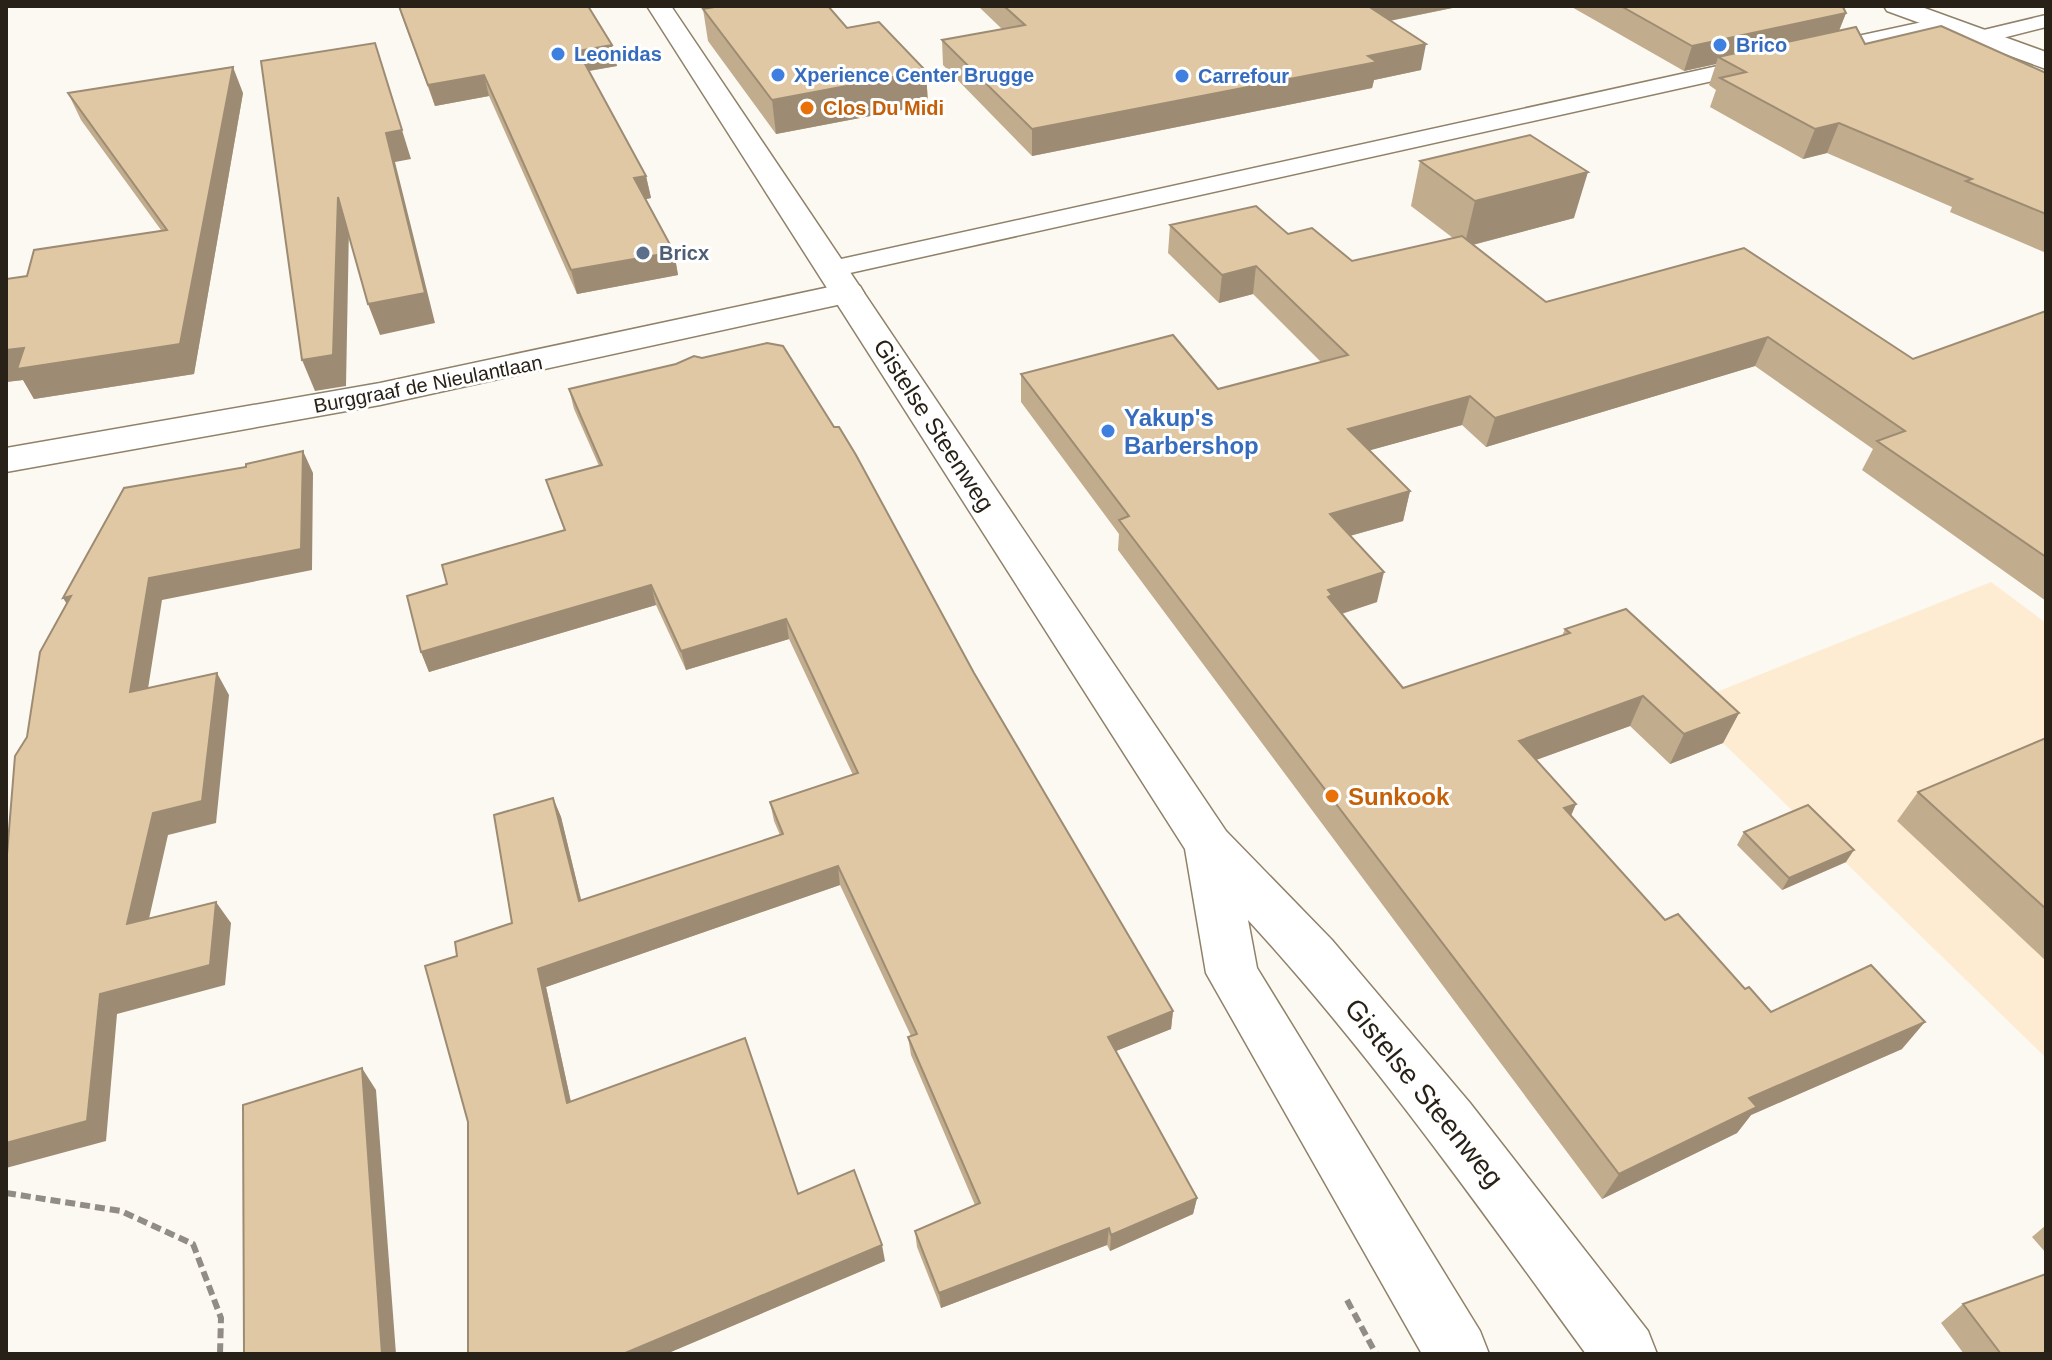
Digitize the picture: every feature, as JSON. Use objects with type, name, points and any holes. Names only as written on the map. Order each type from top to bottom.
[{"type":"main road","name":"Gistelse Steenweg","points":[[659,6],[1209,845],[1314,956],[1450,1122],[1625,1354]]},
{"type":"main road","points":[[1896,6],[2046,61]]},
{"type":"main road","name":"Burggraaf de Nieulantlaan","points":[[6,460],[395,391],[840,281]]},
{"type":"main road","name":"Gistelse Steenweg","points":[[1209,845],[1232,973],[1457,1354]]},
{"type":"lane","points":[[1979,38],[2046,21]]},
{"type":"lane","points":[[840,281],[1941,24]]},
{"type":"path","points":[[6,1193],[121,1211],[193,1244],[221,1318],[220,1354]]},
{"type":"shaded area","points":[[1991,582],[2046,623],[2046,1058],[1684,705]]},
{"type":"building","points":[[399,6],[588,6],[612,45],[578,51],[646,176],[634,178],[674,252],[571,270],[484,75],[428,85]]},
{"type":"building","points":[[720,6],[828,6],[847,28],[879,22],[926,71],[772,100],[703,9]]},
{"type":"building","name":"Carrefour","points":[[1004,6],[1368,6],[1426,44],[1368,56],[1377,62],[1032,129],[942,40],[1025,25]]},
{"type":"building","points":[[1621,6],[1840,6],[1846,13],[1692,46]]},
{"type":"building","points":[[1941,26],[2046,73],[2046,214],[1839,123],[1815,129],[1720,78],[1746,72],[1718,57],[1856,27],[1865,44]]},
{"type":"building","points":[[375,43],[402,130],[386,133],[425,293],[368,304],[338,197],[333,355],[302,360],[261,61]]},
{"type":"building","points":[[233,67],[180,344],[17,369],[24,348],[6,350],[6,279],[27,276],[34,250],[167,230],[68,93]]},
{"type":"building","points":[[1530,135],[1588,172],[1475,201],[1420,161]]},
{"type":"building","points":[[1256,206],[1288,234],[1312,228],[1352,261],[1462,236],[1546,302],[1744,248],[1913,359],[2046,311],[2046,557],[1877,441],[1905,431],[1768,337],[1495,418],[1470,396],[1348,429],[1410,491],[1330,514],[1384,572],[1328,590],[1332,595],[1328,597],[1403,688],[1570,633],[1565,629],[1626,609],[1739,713],[1684,734],[1643,696],[1519,741],[1576,804],[1564,808],[1665,920],[1678,914],[1745,989],[1749,987],[1771,1012],[1871,965],[1925,1022],[1749,1098],[1757,1107],[1619,1174],[1119,520],[1129,516],[1021,374],[1173,335],[1218,389],[1348,355],[1256,266],[1222,275],[1170,225]]},
{"type":"building","points":[[767,343],[783,346],[834,427],[839,427],[974,673],[1173,1011],[1108,1037],[1197,1198],[1111,1235],[1109,1228],[939,1293],[915,1231],[980,1203],[908,1037],[917,1034],[838,866],[538,969],[567,1103],[745,1038],[798,1194],[854,1170],[882,1245],[623,1354],[468,1354],[468,1122],[425,966],[457,956],[455,942],[512,923],[494,815],[553,798],[579,901],[783,834],[770,802],[858,773],[786,619],[681,651],[651,585],[421,652],[407,596],[447,584],[442,565],[565,530],[546,480],[602,465],[569,389],[676,364],[694,356],[702,358]]},
{"type":"building","points":[[303,451],[301,549],[149,578],[130,692],[217,673],[202,801],[153,813],[127,924],[216,902],[210,965],[100,994],[87,1121],[6,1143],[6,867],[15,756],[27,737],[40,652],[71,596],[63,598],[124,488],[246,467],[246,464]]},
{"type":"building","points":[[2046,738],[2046,909],[1918,792]]},
{"type":"building","points":[[1808,805],[1854,850],[1789,878],[1744,832]]},
{"type":"building","points":[[362,1068],[382,1354],[244,1354],[243,1105]]},
{"type":"building","points":[[2046,1274],[2046,1352],[2001,1354],[1963,1304]]},
{"type":"place","name":"Brico","points":[[1720,45]]},
{"type":"place","name":"Leonidas","points":[[558,54]]},
{"type":"place","name":"Xperience Center Brugge","points":[[778,75]]},
{"type":"place","name":"Carrefour","points":[[1182,76]]},
{"type":"place","name":"Clos Du Midi","points":[[807,108]]},
{"type":"place","name":"Bricx","points":[[643,253]]},
{"type":"place","name":"Yakup's Barbershop","points":[[1108,431]]},
{"type":"place","name":"Sunkook","points":[[1332,796]]}]
